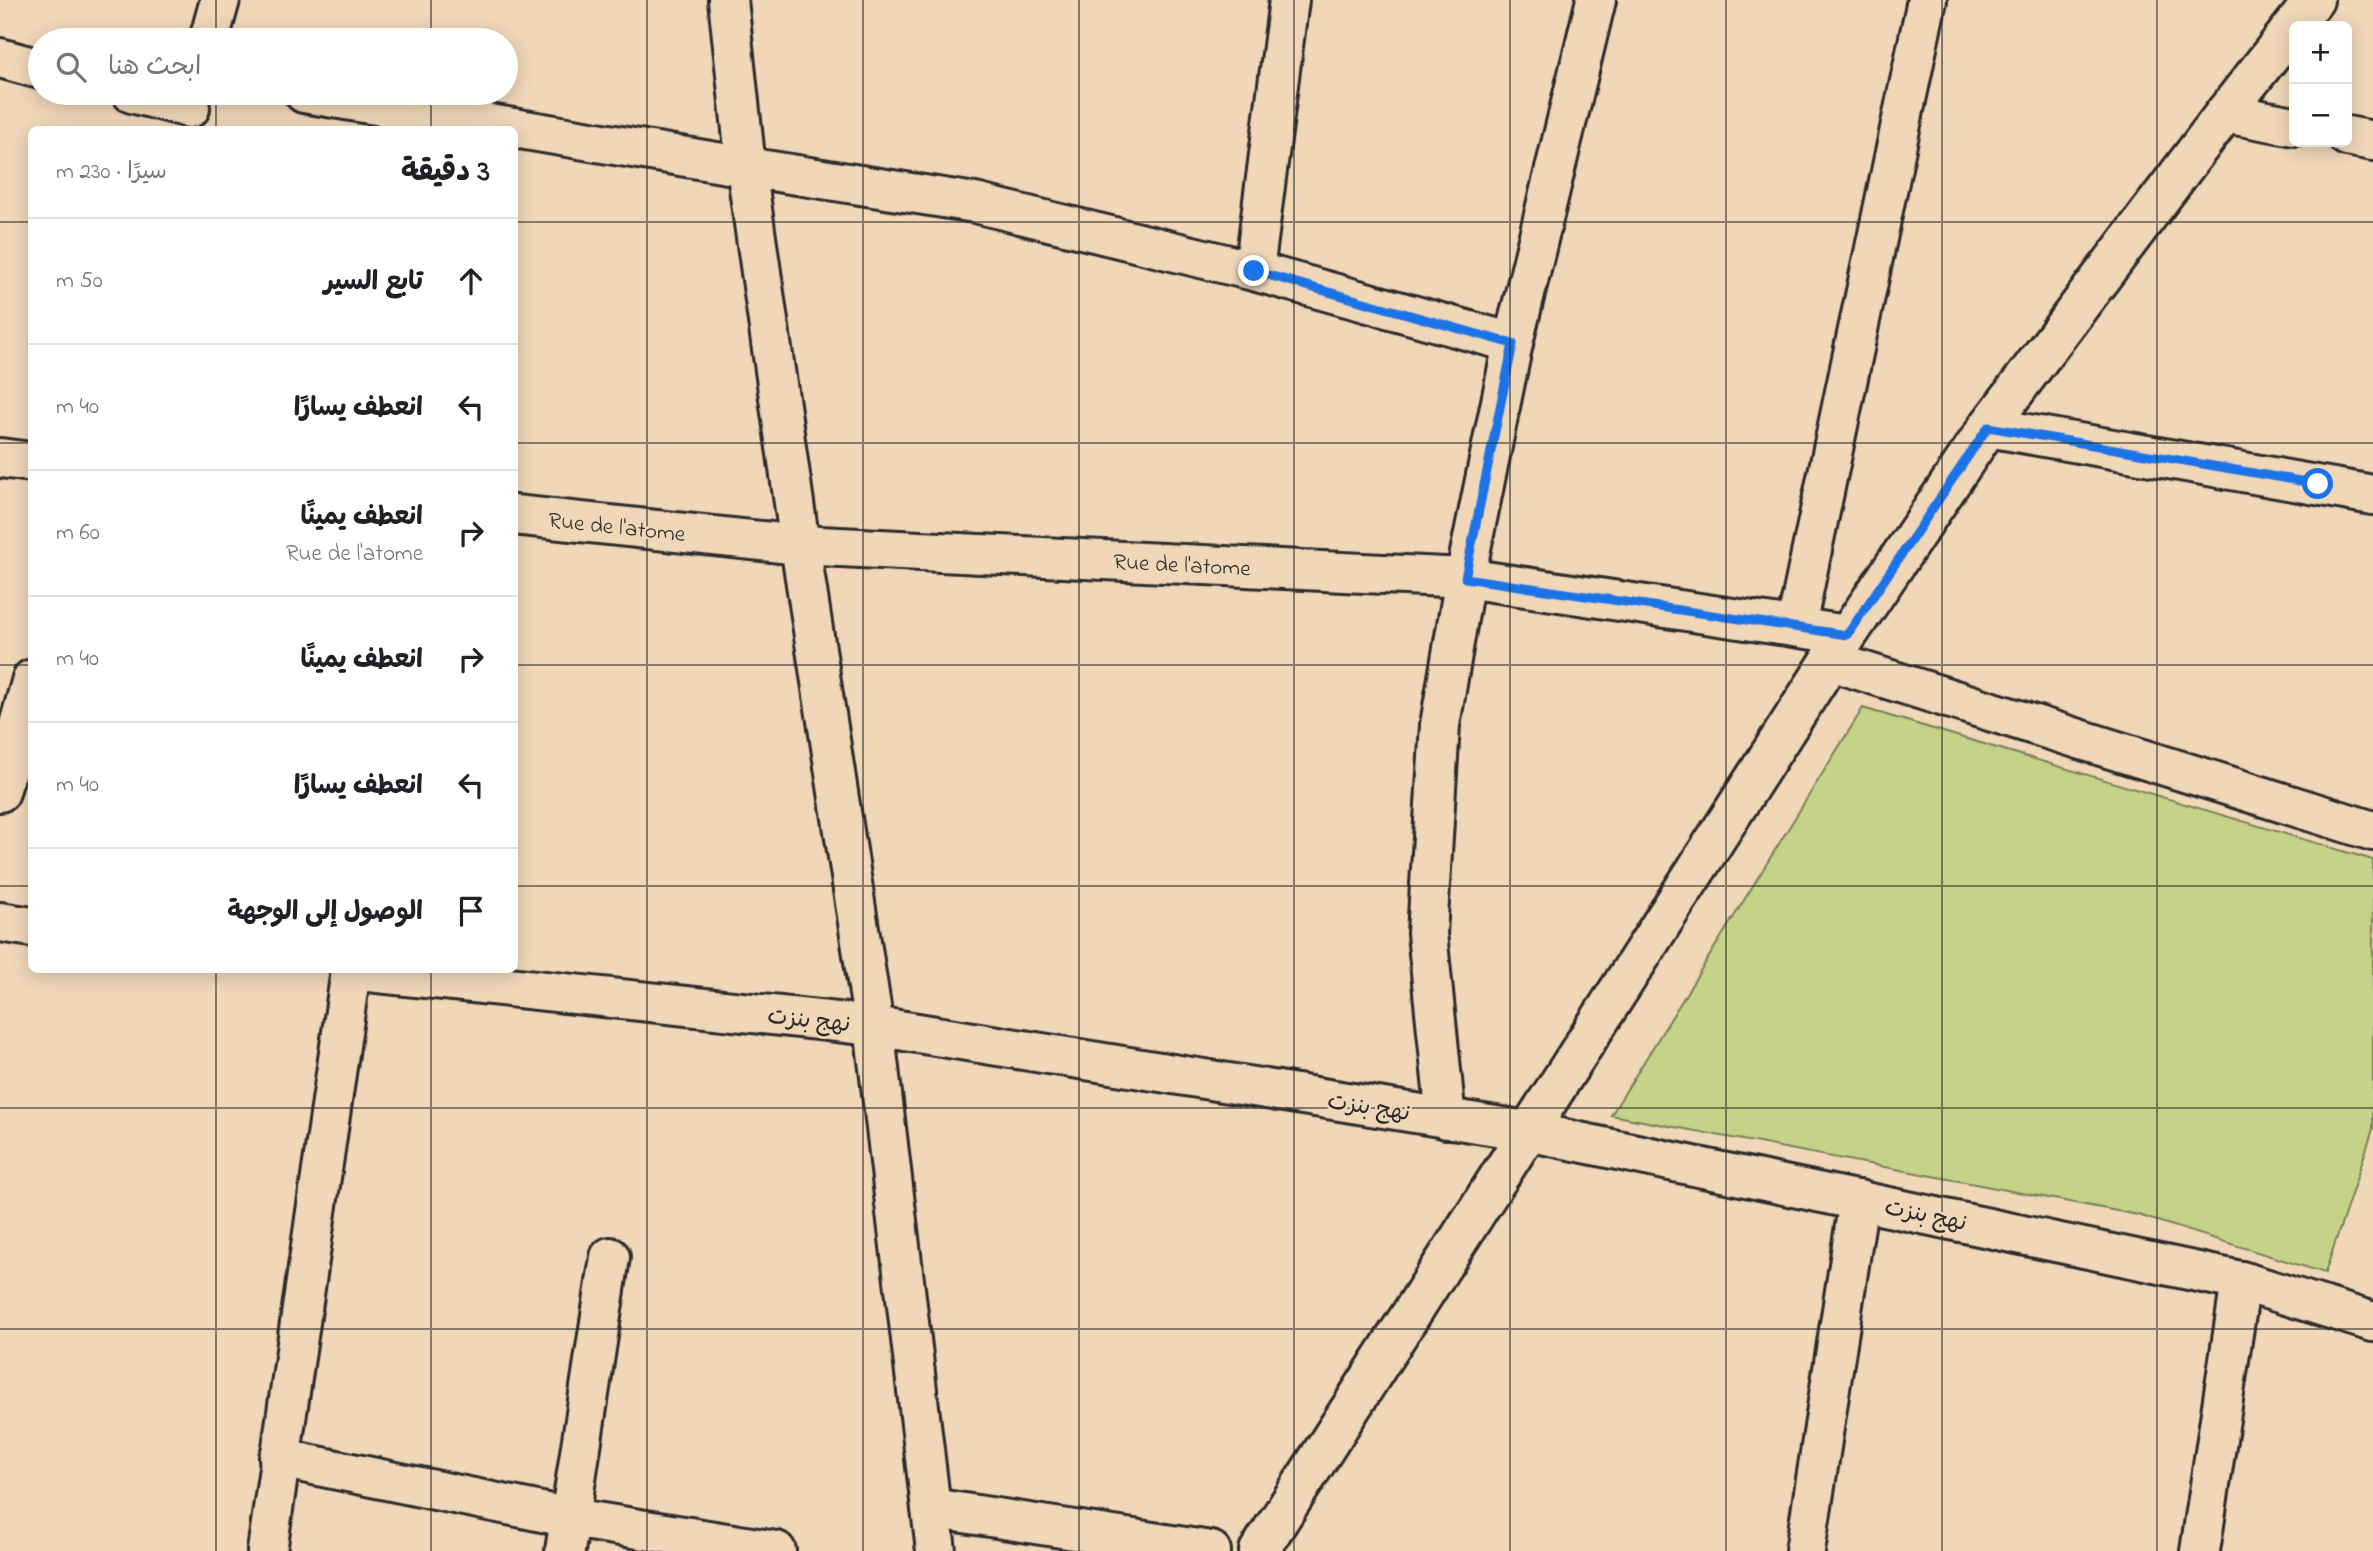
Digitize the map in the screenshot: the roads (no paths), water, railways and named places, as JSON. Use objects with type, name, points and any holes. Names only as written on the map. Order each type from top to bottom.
[{"type":"street","points":[[212,28],[220,0]]},
{"type":"street","points":[[728,0],[746,167],[800,545],[874,1026],[936,1551]]},
{"type":"street","points":[[1254,271],[1289,0]]},
{"type":"street","points":[[1446,1119],[1427,933],[1440,725],[1465,578],[1513,344],[1596,0]]},
{"type":"street","points":[[1796,626],[1927,0]]},
{"type":"street","points":[[1259,1551],[1838,648],[1988,427],[2225,113],[2314,0]]},
{"type":"street","points":[[0,58],[28,66]]},
{"type":"street","points":[[173,105],[190,110]]},
{"type":"street","points":[[376,105],[501,126]]},
{"type":"street","points":[[2225,113],[2289,125]]},
{"type":"street","points":[[518,129],[975,203],[1254,271],[1513,344]]},
{"type":"street","points":[[2352,137],[2373,141]]},
{"type":"street","points":[[1988,427],[2373,495]]},
{"type":"street","points":[[0,458],[28,462]]},
{"type":"street","name":"Rue de l'atome","points":[[518,515],[800,545],[1465,578],[1796,626],[1838,648],[2373,831]]},
{"type":"street","points":[[0,792],[28,693]]},
{"type":"street","points":[[0,922],[28,926]]},
{"type":"street","points":[[267,1551],[350,973]]},
{"type":"street","name":"نهج بنزت","points":[[378,973],[874,1026],[1527,1131],[2241,1281],[2373,1322]]},
{"type":"street","points":[[1805,1551],[1859,1200]]},
{"type":"street","points":[[568,1535],[610,1257]]},
{"type":"street","points":[[2200,1551],[2241,1281]]},
{"type":"street","points":[[279,1458],[568,1535],[776,1551]]},
{"type":"street","points":[[931,1508],[1210,1551]]}]
